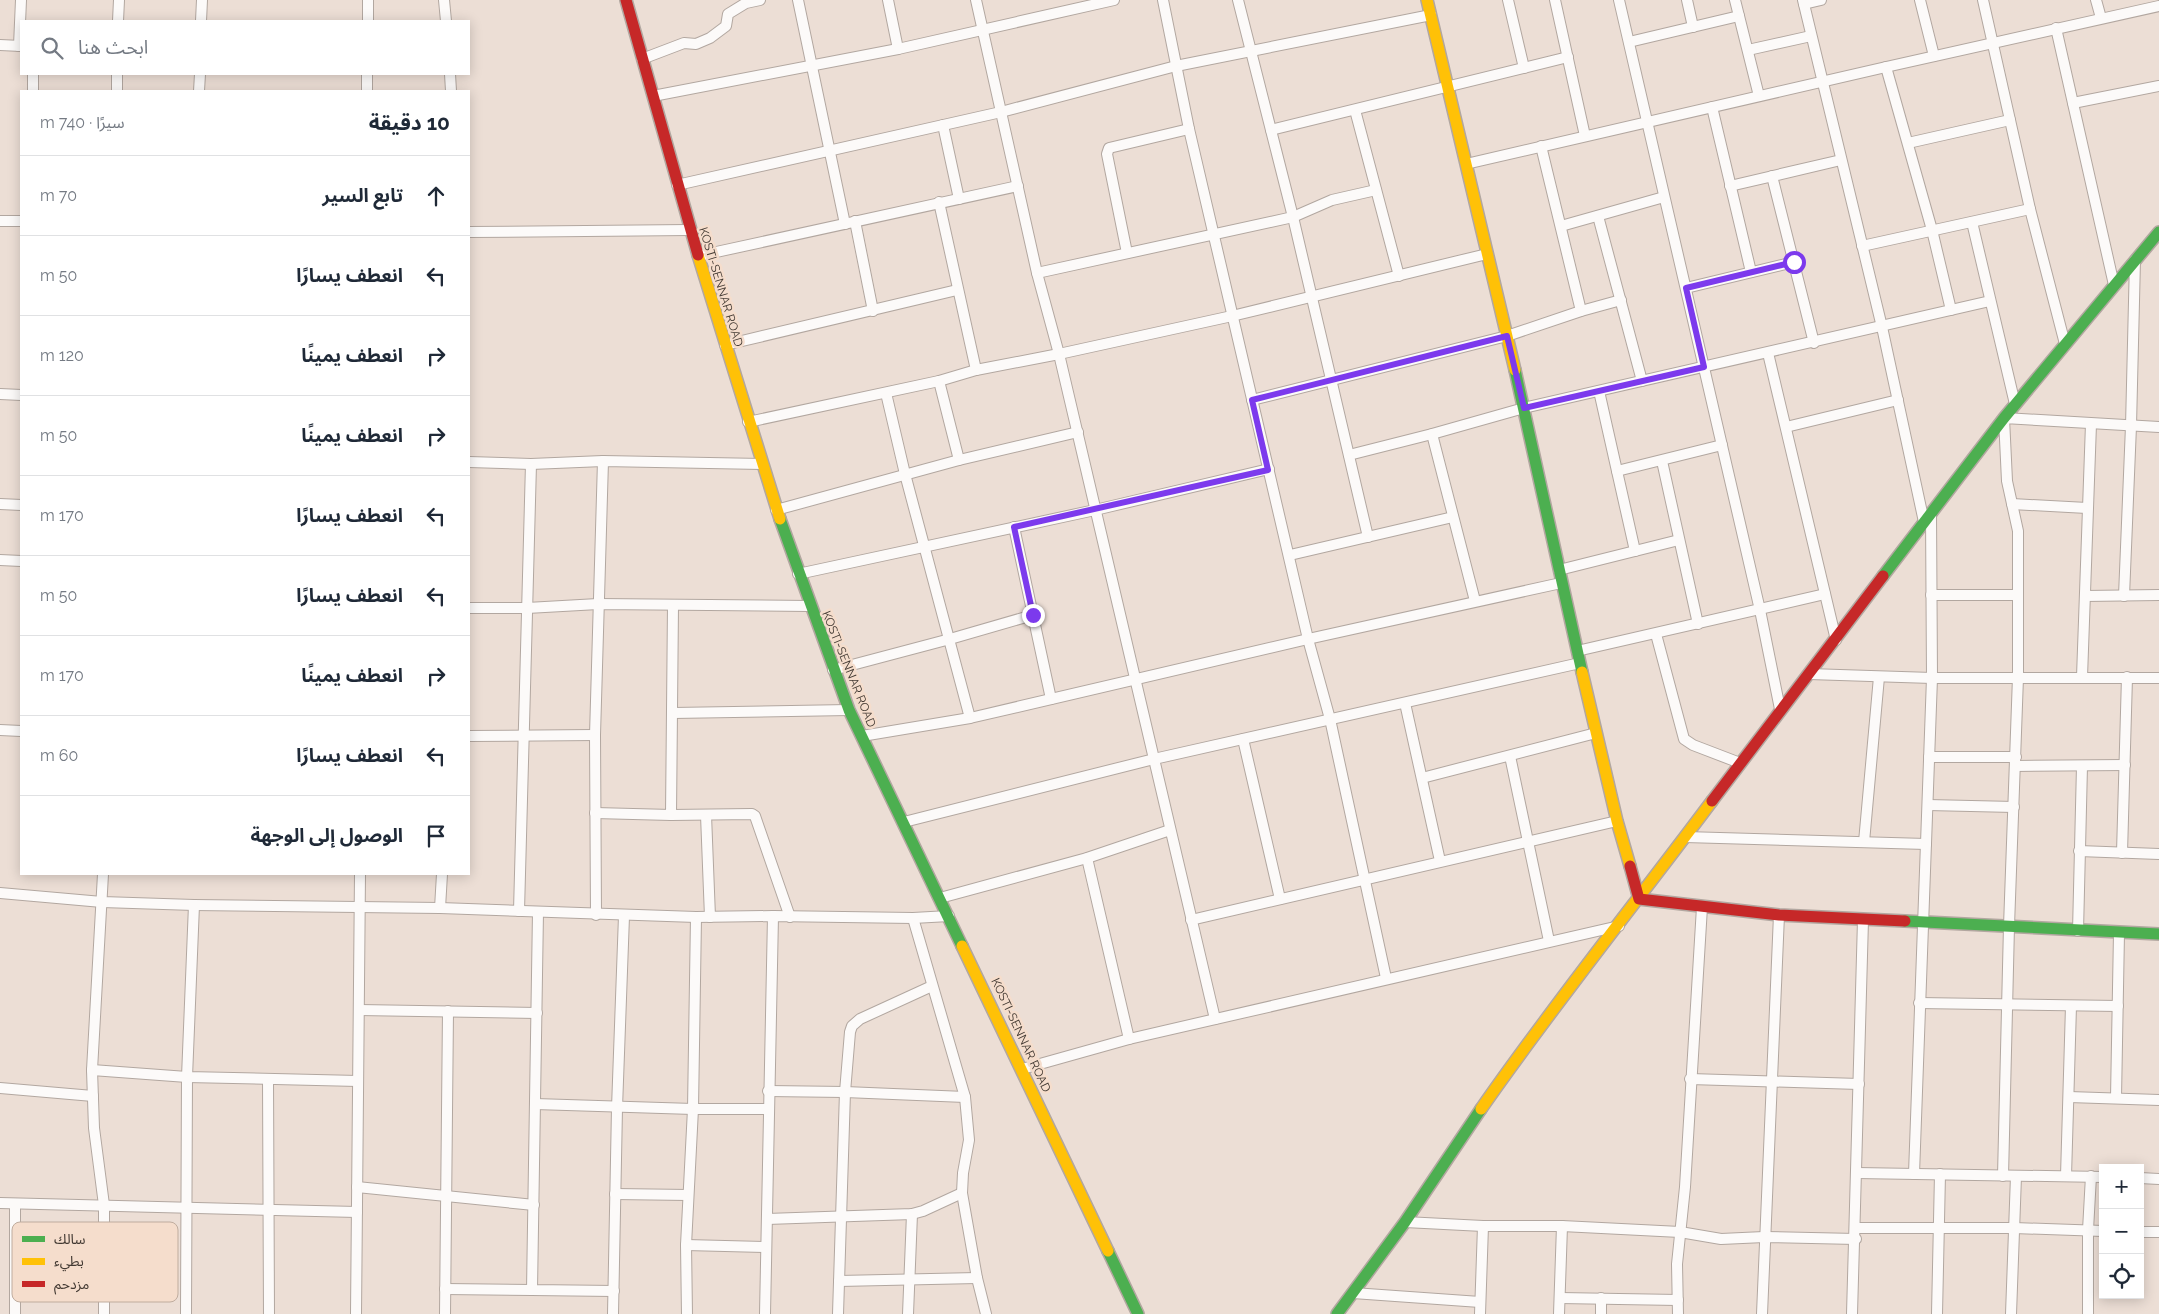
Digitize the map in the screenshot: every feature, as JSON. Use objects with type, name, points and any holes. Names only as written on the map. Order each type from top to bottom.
[{"type":"main road","name":"KOSTI-SENNAR ROAD","points":[[626,0],[689,230],[748,422],[776,510],[833,670],[849,710],[1138,1314]]},
{"type":"main road","points":[[1427,0],[1524,408],[1561,583],[1596,733],[1639,899]]},
{"type":"main road","points":[[1337,1314],[1405,1222],[1528,1042],[1619,926],[1780,709],[1836,640],[2015,404],[2159,232]]},
{"type":"main road","points":[[1639,899],[1779,915],[2159,934]]},
{"type":"street","points":[[21,0],[21,20]]},
{"type":"street","points":[[118,20],[119,0]]},
{"type":"street","points":[[202,0],[202,20]]},
{"type":"street","points":[[368,0],[368,20]]},
{"type":"street","points":[[444,0],[446,20]]},
{"type":"street","points":[[642,59],[684,43],[696,44],[710,38],[726,26],[728,14],[746,3],[760,0]]},
{"type":"street","points":[[798,0],[829,150],[873,311]]},
{"type":"street","points":[[888,0],[898,49]]},
{"type":"street","points":[[976,0],[1037,274],[1078,432],[1214,1019]]},
{"type":"street","points":[[653,96],[898,49],[1114,0]]},
{"type":"street","points":[[1163,0],[1189,129],[1268,470],[1290,555],[1308,639],[1330,719],[1386,978]]},
{"type":"street","points":[[1238,0],[1293,217],[1368,537]]},
{"type":"street","points":[[1508,0],[1524,68]]},
{"type":"street","points":[[1555,0],[1585,136]]},
{"type":"street","points":[[1619,0],[1760,610],[1780,709]]},
{"type":"street","points":[[1687,0],[1693,27]]},
{"type":"street","points":[[1736,0],[1759,96]]},
{"type":"street","points":[[1821,0],[1804,2],[1898,400],[1928,518],[1932,678],[1914,1174]]},
{"type":"street","points":[[1920,0],[1934,56]]},
{"type":"street","points":[[1983,0],[2030,209],[2065,344]]},
{"type":"street","points":[[2096,0],[2101,18]]},
{"type":"street","points":[[1466,164],[1992,42],[2159,6]]},
{"type":"street","points":[[677,185],[1001,112],[1176,66],[1431,15]]},
{"type":"street","points":[[1629,42],[1739,16]]},
{"type":"street","points":[[2056,28],[2114,285]]},
{"type":"street","points":[[1748,50],[1811,36]]},
{"type":"street","points":[[0,45],[20,46]]},
{"type":"street","points":[[1270,130],[1448,88],[1568,57]]},
{"type":"street","points":[[1886,67],[1932,230],[1951,310]]},
{"type":"street","points":[[33,75],[33,90]]},
{"type":"street","points":[[117,75],[117,90]]},
{"type":"street","points":[[199,90],[200,75]]},
{"type":"street","points":[[367,75],[367,90]]},
{"type":"street","points":[[450,75],[451,90]]},
{"type":"street","points":[[2073,103],[2159,86]]},
{"type":"street","points":[[1712,107],[1751,272]]},
{"type":"street","points":[[1355,110],[1399,276]]},
{"type":"street","points":[[1908,143],[2010,120]]},
{"type":"street","points":[[943,125],[959,198]]},
{"type":"street","points":[[1128,253],[1108,154],[1109,148],[1189,129]]},
{"type":"street","points":[[1541,146],[1581,311]]},
{"type":"street","points":[[1730,186],[1841,160]]},
{"type":"street","points":[[1772,176],[1814,343]]},
{"type":"street","points":[[698,256],[1018,186]]},
{"type":"street","points":[[1037,274],[1293,217],[1332,200],[1376,190]]},
{"type":"street","points":[[1561,226],[1664,197]]},
{"type":"street","points":[[939,202],[976,370]]},
{"type":"street","points":[[1862,246],[2030,209]]},
{"type":"street","points":[[1598,216],[1642,381]]},
{"type":"street","points":[[0,221],[20,221]]},
{"type":"street","points":[[1972,222],[2015,404]]},
{"type":"street","points":[[470,232],[689,230]]},
{"type":"street","points":[[748,422],[939,380],[976,370],[1059,354],[1312,298],[1487,254]]},
{"type":"street","points":[[2124,596],[2135,260]]},
{"type":"street","points":[[1686,288],[1794,262]]},
{"type":"street","points":[[725,345],[957,290]]},
{"type":"street","points":[[1252,400],[1507,336],[1581,311],[1621,300]]},
{"type":"street","points":[[1349,455],[1524,408],[1814,343],[1990,301]]},
{"type":"street","points":[[1768,353],[1836,640]]},
{"type":"street","points":[[939,380],[959,460]]},
{"type":"street","points":[[1599,391],[1635,551]]},
{"type":"street","points":[[886,392],[905,474],[970,718]]},
{"type":"street","points":[[0,394],[20,395]]},
{"type":"street","points":[[1786,427],[1898,400]]},
{"type":"street","points":[[2003,1176],[2009,926],[2018,677],[2018,531],[2007,481],[2004,418],[2159,427]]},
{"type":"street","points":[[2082,677],[2091,424]]},
{"type":"street","points":[[776,510],[959,460],[1078,432]]},
{"type":"street","points":[[1432,434],[1475,601]]},
{"type":"street","points":[[1617,471],[1722,445]]},
{"type":"street","points":[[1662,460],[1698,624]]},
{"type":"street","points":[[596,915],[595,735],[603,461]]},
{"type":"street","points":[[470,462],[531,464],[603,461],[762,464]]},
{"type":"street","points":[[519,911],[531,464]]},
{"type":"street","points":[[798,574],[1095,510],[1268,470]]},
{"type":"street","points":[[0,504],[20,505]]},
{"type":"street","points":[[2012,504],[2087,508]]},
{"type":"street","points":[[1290,555],[1453,518]]},
{"type":"street","points":[[1014,527],[1052,699]]},
{"type":"street","points":[[1559,570],[1679,540]]},
{"type":"street","points":[[0,560],[20,561]]},
{"type":"street","points":[[862,736],[970,718],[1308,639],[1561,583]]},
{"type":"street","points":[[904,822],[1154,759],[1405,703],[1579,657],[1656,634],[1825,594]]},
{"type":"street","points":[[1931,595],[2018,595]]},
{"type":"street","points":[[2085,596],[2159,595]]},
{"type":"street","points":[[470,608],[527,608],[598,604],[809,606]]},
{"type":"street","points":[[671,816],[674,604]]},
{"type":"street","points":[[833,670],[1033,615]]},
{"type":"street","points":[[1656,634],[1684,739],[1694,745],[1740,763]]},
{"type":"street","points":[[1809,674],[1932,678],[2159,678]]},
{"type":"street","points":[[1864,842],[1879,677]]},
{"type":"street","points":[[2122,853],[2128,677]]},
{"type":"street","points":[[1405,703],[1440,862]]},
{"type":"street","points":[[672,713],[849,710]]},
{"type":"street","points":[[0,730],[20,731]]},
{"type":"street","points":[[1422,778],[1596,733]]},
{"type":"street","points":[[470,736],[595,735]]},
{"type":"street","points":[[1243,739],[1280,899]]},
{"type":"street","points":[[1510,756],[1549,941]]},
{"type":"street","points":[[1929,757],[2082,766],[2125,766]]},
{"type":"street","points":[[2078,931],[2082,766]]},
{"type":"street","points":[[1928,805],[2014,806]]},
{"type":"street","points":[[596,813],[671,816],[752,814],[756,818],[790,917]]},
{"type":"street","points":[[706,815],[710,918]]},
{"type":"street","points":[[1191,920],[1618,820]]},
{"type":"street","points":[[940,898],[1087,858],[1170,830]]},
{"type":"street","points":[[1685,837],[1926,844]]},
{"type":"street","points":[[2079,852],[2159,854]]},
{"type":"street","points":[[1087,858],[1129,1039]]},
{"type":"street","points":[[103,875],[92,1070],[95,1137],[104,1205],[104,1222]]},
{"type":"street","points":[[356,1314],[360,875]]},
{"type":"street","points":[[440,908],[442,875]]},
{"type":"street","points":[[0,892],[102,902],[440,908],[624,916],[710,918],[772,916],[913,918],[949,916]]},
{"type":"street","points":[[186,1314],[187,1077],[194,905]]},
{"type":"street","points":[[1678,1314],[1677,1264],[1685,1187],[1690,1079],[1702,907]]},
{"type":"street","points":[[532,1290],[538,912]]},
{"type":"street","points":[[1762,1314],[1779,915]]},
{"type":"street","points":[[613,1314],[617,1108],[624,916]]},
{"type":"street","points":[[765,1314],[772,916]]},
{"type":"street","points":[[688,1314],[686,1245],[693,1109],[696,917]]},
{"type":"street","points":[[913,918],[964,1097],[969,1140],[963,1173],[962,1193],[977,1278],[986,1314]]},
{"type":"street","points":[[1852,1314],[1856,1239],[1863,920]]},
{"type":"street","points":[[1022,1069],[1129,1039],[1386,978],[1619,926]]},
{"type":"street","points":[[2116,1098],[2119,933]]},
{"type":"street","points":[[838,1314],[845,1092],[850,1032],[855,1022],[932,986]]},
{"type":"street","points":[[1919,1003],[2118,1006]]},
{"type":"street","points":[[2066,1176],[2071,1006]]},
{"type":"street","points":[[359,1010],[537,1013]]},
{"type":"street","points":[[445,1314],[448,1011]]},
{"type":"street","points":[[92,1070],[187,1077],[358,1081]]},
{"type":"street","points":[[268,1079],[269,1314]]},
{"type":"street","points":[[1690,1079],[1859,1084]]},
{"type":"street","points":[[0,1088],[93,1096]]},
{"type":"street","points":[[768,1091],[964,1097]]},
{"type":"street","points":[[2069,1097],[2159,1100]]},
{"type":"street","points":[[535,1104],[617,1108],[768,1109]]},
{"type":"street","points":[[1857,1173],[2099,1177]]},
{"type":"street","points":[[1937,1314],[1940,1174]]},
{"type":"street","points":[[2011,1314],[2016,1176]]},
{"type":"street","points":[[2088,1314],[2088,1230],[2091,1176]]},
{"type":"street","points":[[2144,1178],[2159,1179]]},
{"type":"street","points":[[357,1187],[534,1205]]},
{"type":"street","points":[[767,1219],[912,1214],[924,1211],[962,1193]]},
{"type":"street","points":[[615,1194],[688,1195]]},
{"type":"street","points":[[0,1203],[357,1212]]},
{"type":"street","points":[[15,1204],[15,1222]]},
{"type":"street","points":[[908,1314],[912,1214]]},
{"type":"street","points":[[1405,1222],[1483,1226],[1562,1226],[1680,1232],[1721,1239],[1764,1236],[1856,1239]]},
{"type":"street","points":[[1480,1314],[1483,1226]]},
{"type":"street","points":[[1559,1314],[1562,1226]]},
{"type":"street","points":[[1855,1228],[2014,1228],[2099,1231]]},
{"type":"street","points":[[2144,1232],[2159,1232]]},
{"type":"street","points":[[686,1245],[766,1248]]},
{"type":"street","points":[[840,1280],[977,1278]]},
{"type":"street","points":[[445,1289],[614,1291]]},
{"type":"street","points":[[1353,1293],[1480,1302]]},
{"type":"street","points":[[1560,1298],[1678,1300]]},
{"type":"street","points":[[1601,1314],[1602,1298]]},
{"type":"traffic: fast","points":[[1883,576],[2004,418],[2159,232]]},
{"type":"traffic: fast","points":[[1515,370],[1582,672]]},
{"type":"traffic: fast","points":[[780,519],[849,710],[962,946]]},
{"type":"traffic: fast","points":[[1905,921],[2159,934]]},
{"type":"traffic: fast","points":[[1337,1314],[1405,1222],[1481,1109]]},
{"type":"traffic: fast","points":[[1108,1251],[1138,1314]]},
{"type":"traffic: slow","points":[[1427,0],[1515,370]]},
{"type":"traffic: slow","points":[[698,255],[780,519]]},
{"type":"traffic: slow","points":[[1582,672],[1617,821],[1630,866]]},
{"type":"traffic: slow","points":[[1481,1109],[1566,993],[1712,801]]},
{"type":"traffic: slow","points":[[962,946],[1108,1251]]},
{"type":"traffic: jam","points":[[626,0],[698,255]]},
{"type":"traffic: jam","points":[[1712,801],[1883,576]]},
{"type":"traffic: jam","points":[[1630,866],[1639,899],[1779,915],[1905,921]]},
{"type":"route","points":[[1033,615],[1014,527],[1268,470],[1252,400],[1507,336],[1524,408],[1704,367],[1686,288],[1794,262]]}]
